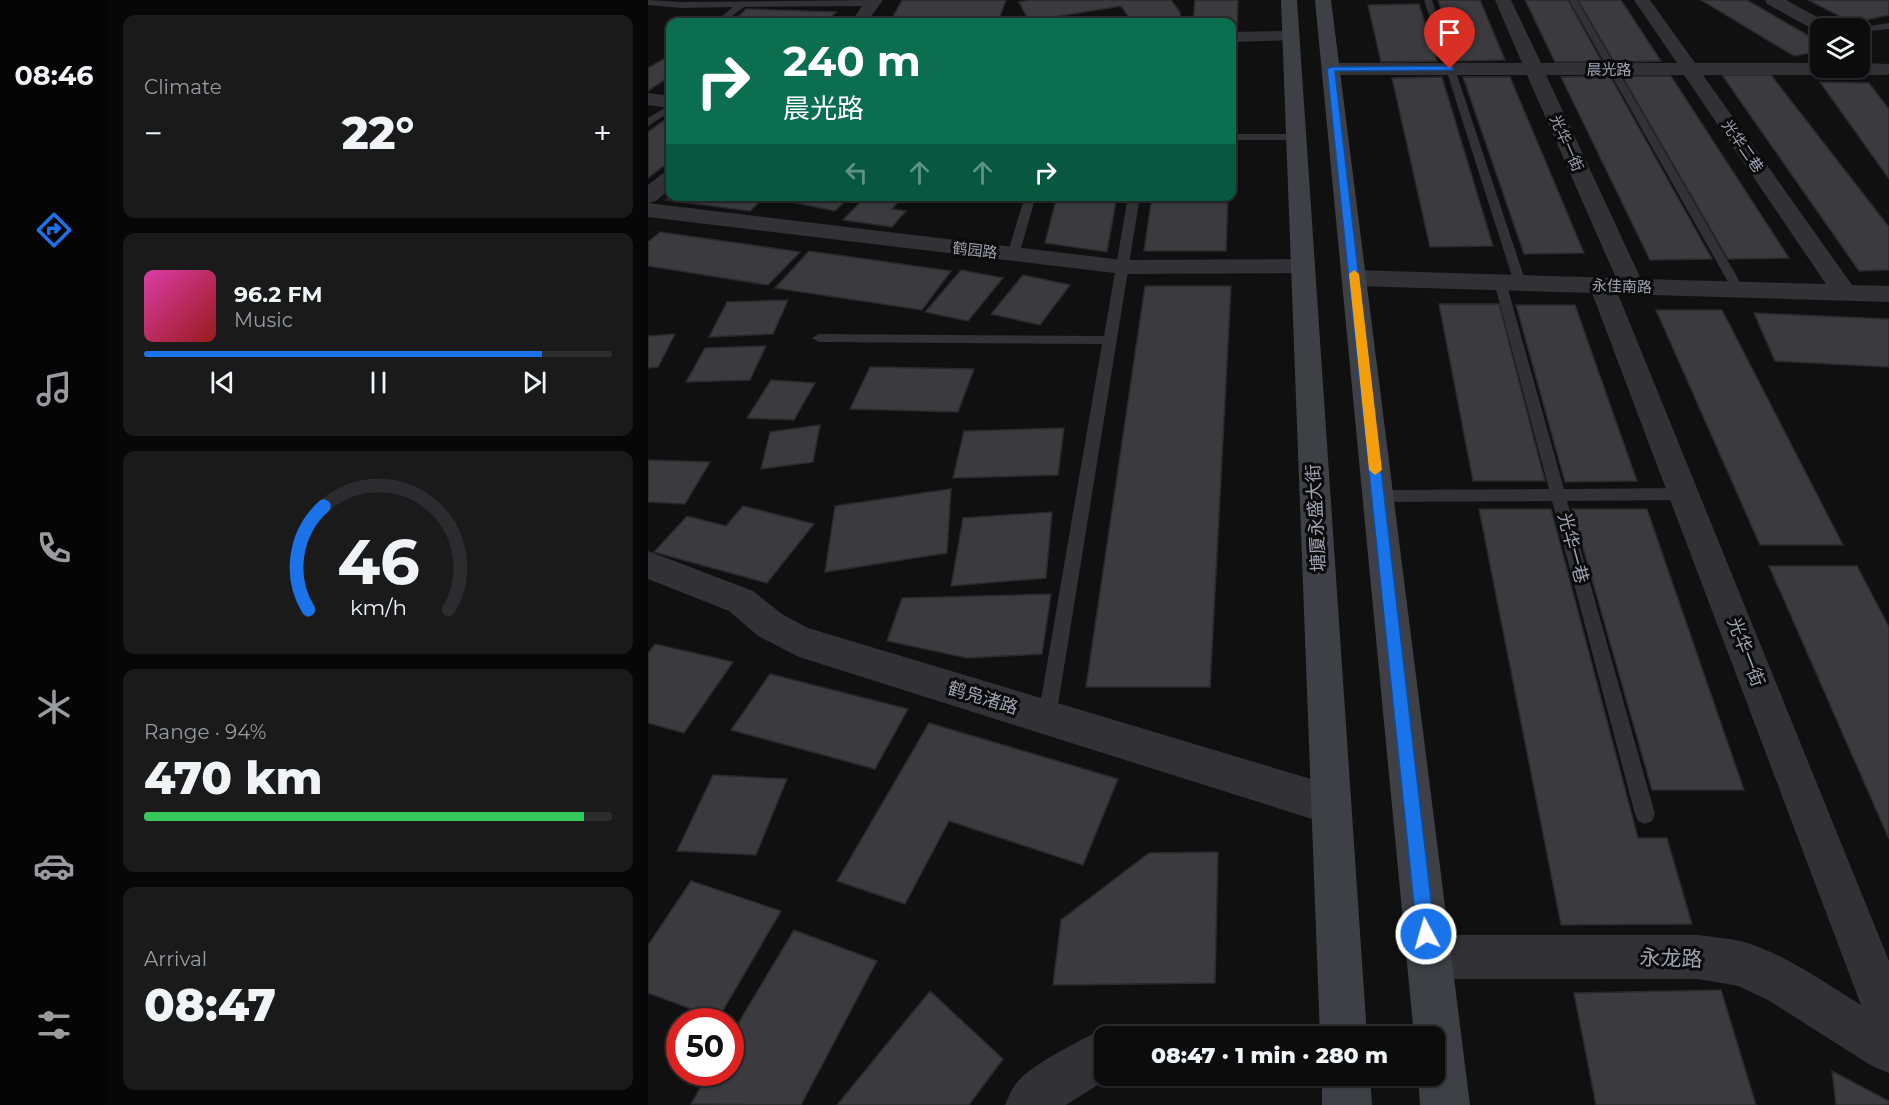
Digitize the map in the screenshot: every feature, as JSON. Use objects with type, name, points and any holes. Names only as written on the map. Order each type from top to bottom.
[{"type":"main road","name":"塘厦永盛大街","points":[[1289,0],[1343,1026]]},
{"type":"main road","points":[[1323,0],[1445,1105]]},
{"type":"main road","points":[[1346,1086],[1347,1105]]},
{"type":"street","name":"光华一街","points":[[1503,0],[1534,69],[1617,286],[1684,494],[1889,1018]]},
{"type":"street","name":"光华二巷","points":[[1642,0],[1845,293]]},
{"type":"street","points":[[1773,0],[1810,20]]},
{"type":"street","points":[[862,18],[874,2]]},
{"type":"street","points":[[1236,37],[1291,36]]},
{"type":"street","points":[[1870,56],[1888,70]]},
{"type":"street","name":"晨光路","points":[[1331,69],[1888,70]]},
{"type":"street","points":[[648,99],[666,101]]},
{"type":"street","points":[[648,196],[666,181]]},
{"type":"street","name":"鹤园路","points":[[648,210],[1123,267],[1303,266]]},
{"type":"street","name":"永佳南路","points":[[1354,278],[1889,294]]},
{"type":"street","name":"鹤凫渚路","points":[[648,565],[741,601],[770,625],[799,641],[1331,805]]},
{"type":"street","name":"永龙路","points":[[1429,957],[1698,957],[1741,964],[1784,984],[1889,1049]]},
{"type":"street","points":[[1030,1105],[1040,1093],[1094,1059]]},
{"type":"lane","name":"光华一巷","points":[[1428,0],[1450,69],[1510,283],[1558,495],[1645,814]]},
{"type":"lane","points":[[1573,0],[1738,290]]},
{"type":"lane","points":[[648,2],[742,4],[874,2]]},
{"type":"lane","points":[[724,18],[742,4]]},
{"type":"lane","points":[[1870,28],[1889,26]]},
{"type":"lane","points":[[648,123],[666,111]]},
{"type":"lane","points":[[1236,137],[1296,137]]},
{"type":"lane","points":[[1013,255],[1029,201]]},
{"type":"lane","points":[[1047,717],[1133,201]]},
{"type":"lane","points":[[819,338],[1110,340]]},
{"type":"lane","points":[[1378,496],[1684,494]]},
{"type":"building","points":[[902,0],[1006,0],[999,18],[892,18]]},
{"type":"building","points":[[1030,0],[1171,0],[1180,12],[1181,18],[1130,18],[1121,6],[1047,18],[1027,18],[1019,2]]},
{"type":"building","points":[[1195,0],[1238,0],[1237,31],[1236,18],[1193,18]]},
{"type":"building","points":[[1438,0],[1480,0],[1505,60],[1458,61]]},
{"type":"building","points":[[1525,0],[1568,0],[1602,62],[1555,62]]},
{"type":"building","points":[[1578,0],[1621,0],[1661,61],[1614,62]]},
{"type":"building","points":[[1701,0],[1747,0],[1810,37],[1810,53],[1794,56]]},
{"type":"building","points":[[1808,0],[1889,0],[1889,15],[1870,19],[1843,18]]},
{"type":"building","points":[[1419,4],[1437,61],[1381,62],[1368,5]]},
{"type":"building","points":[[746,9],[836,12],[830,18],[737,18]]},
{"type":"building","points":[[666,57],[666,79],[648,91],[648,68]]},
{"type":"building","points":[[1722,75],[1771,75],[1889,227],[1889,270],[1859,271]]},
{"type":"building","points":[[1610,76],[1712,259],[1650,260],[1561,77]]},
{"type":"building","points":[[1622,76],[1671,76],[1789,258],[1728,259]]},
{"type":"building","points":[[1442,77],[1493,246],[1430,247],[1392,78]]},
{"type":"building","points":[[1463,77],[1510,77],[1584,253],[1524,254]]},
{"type":"building","points":[[1820,82],[1869,83],[1889,109],[1889,179]]},
{"type":"building","points":[[666,119],[666,164],[648,178],[648,132]]},
{"type":"building","points":[[674,201],[760,201],[750,211]]},
{"type":"building","points":[[793,201],[845,201],[835,211]]},
{"type":"building","points":[[861,201],[899,201],[892,209],[906,211],[892,227],[843,220]]},
{"type":"building","points":[[1056,201],[1116,201],[1107,252],[1045,243]]},
{"type":"building","points":[[1151,201],[1228,201],[1226,251],[1144,251]]},
{"type":"building","points":[[660,232],[800,252],[768,285],[648,266],[648,242]]},
{"type":"building","points":[[809,251],[951,271],[922,310],[775,288]]},
{"type":"building","points":[[961,270],[1003,278],[968,321],[925,312]]},
{"type":"building","points":[[1023,275],[1070,285],[1040,325],[991,314]]},
{"type":"building","points":[[1145,286],[1231,286],[1210,687],[1086,687]]},
{"type":"building","points":[[788,300],[773,334],[709,337],[727,302]]},
{"type":"building","points":[[1439,304],[1499,304],[1545,481],[1473,481]]},
{"type":"building","points":[[1516,305],[1575,305],[1637,481],[1565,482]]},
{"type":"building","points":[[1656,310],[1722,310],[1843,545],[1760,545]]},
{"type":"building","points":[[1754,313],[1889,319],[1889,367],[1775,361]]},
{"type":"building","points":[[675,334],[658,367],[648,368],[648,336]]},
{"type":"building","points":[[766,346],[750,380],[686,382],[705,348]]},
{"type":"building","points":[[870,367],[974,369],[958,412],[850,409]]},
{"type":"building","points":[[771,380],[815,383],[794,420],[747,418]]},
{"type":"building","points":[[820,425],[813,462],[761,469],[770,432]]},
{"type":"building","points":[[1064,428],[1058,475],[953,478],[964,431]]},
{"type":"building","points":[[648,460],[710,462],[685,504],[648,502]]},
{"type":"building","points":[[951,489],[947,553],[825,572],[835,506]]},
{"type":"building","points":[[743,506],[814,524],[767,583],[654,552],[687,516],[726,526]]},
{"type":"building","points":[[1479,509],[1551,509],[1638,838],[1667,838],[1692,924],[1561,925]]},
{"type":"building","points":[[1572,509],[1647,509],[1744,790],[1652,790]]},
{"type":"building","points":[[1052,512],[1046,578],[951,586],[963,518]]},
{"type":"building","points":[[1769,566],[1857,566],[1889,627],[1889,839]]},
{"type":"building","points":[[1051,594],[1042,654],[967,658],[887,641],[902,598]]},
{"type":"building","points":[[655,644],[733,662],[684,733],[648,723],[648,653]]},
{"type":"building","points":[[770,674],[908,709],[875,769],[731,730]]},
{"type":"building","points":[[929,723],[1118,779],[1083,865],[949,821],[905,904],[837,881]]},
{"type":"building","points":[[713,775],[787,779],[756,855],[677,851]]},
{"type":"building","points":[[1218,852],[1215,983],[1053,985],[1061,920],[1149,853]]},
{"type":"building","points":[[691,881],[781,911],[724,1008],[688,1008],[648,993],[648,945]]},
{"type":"building","points":[[794,930],[877,961],[801,1105],[691,1104],[701,1086],[744,1086],[744,1014]]},
{"type":"building","points":[[1721,990],[1756,1105],[1596,1105],[1574,993]]},
{"type":"building","points":[[930,991],[1003,1059],[969,1105],[837,1105]]},
{"type":"building","points":[[1832,1071],[1889,1101],[1889,1105],[1836,1105]]},
{"type":"slow traffic","points":[[1354,274],[1375,470]]},
{"type":"route","points":[[1426,934],[1331,69],[1450,69]]}]
